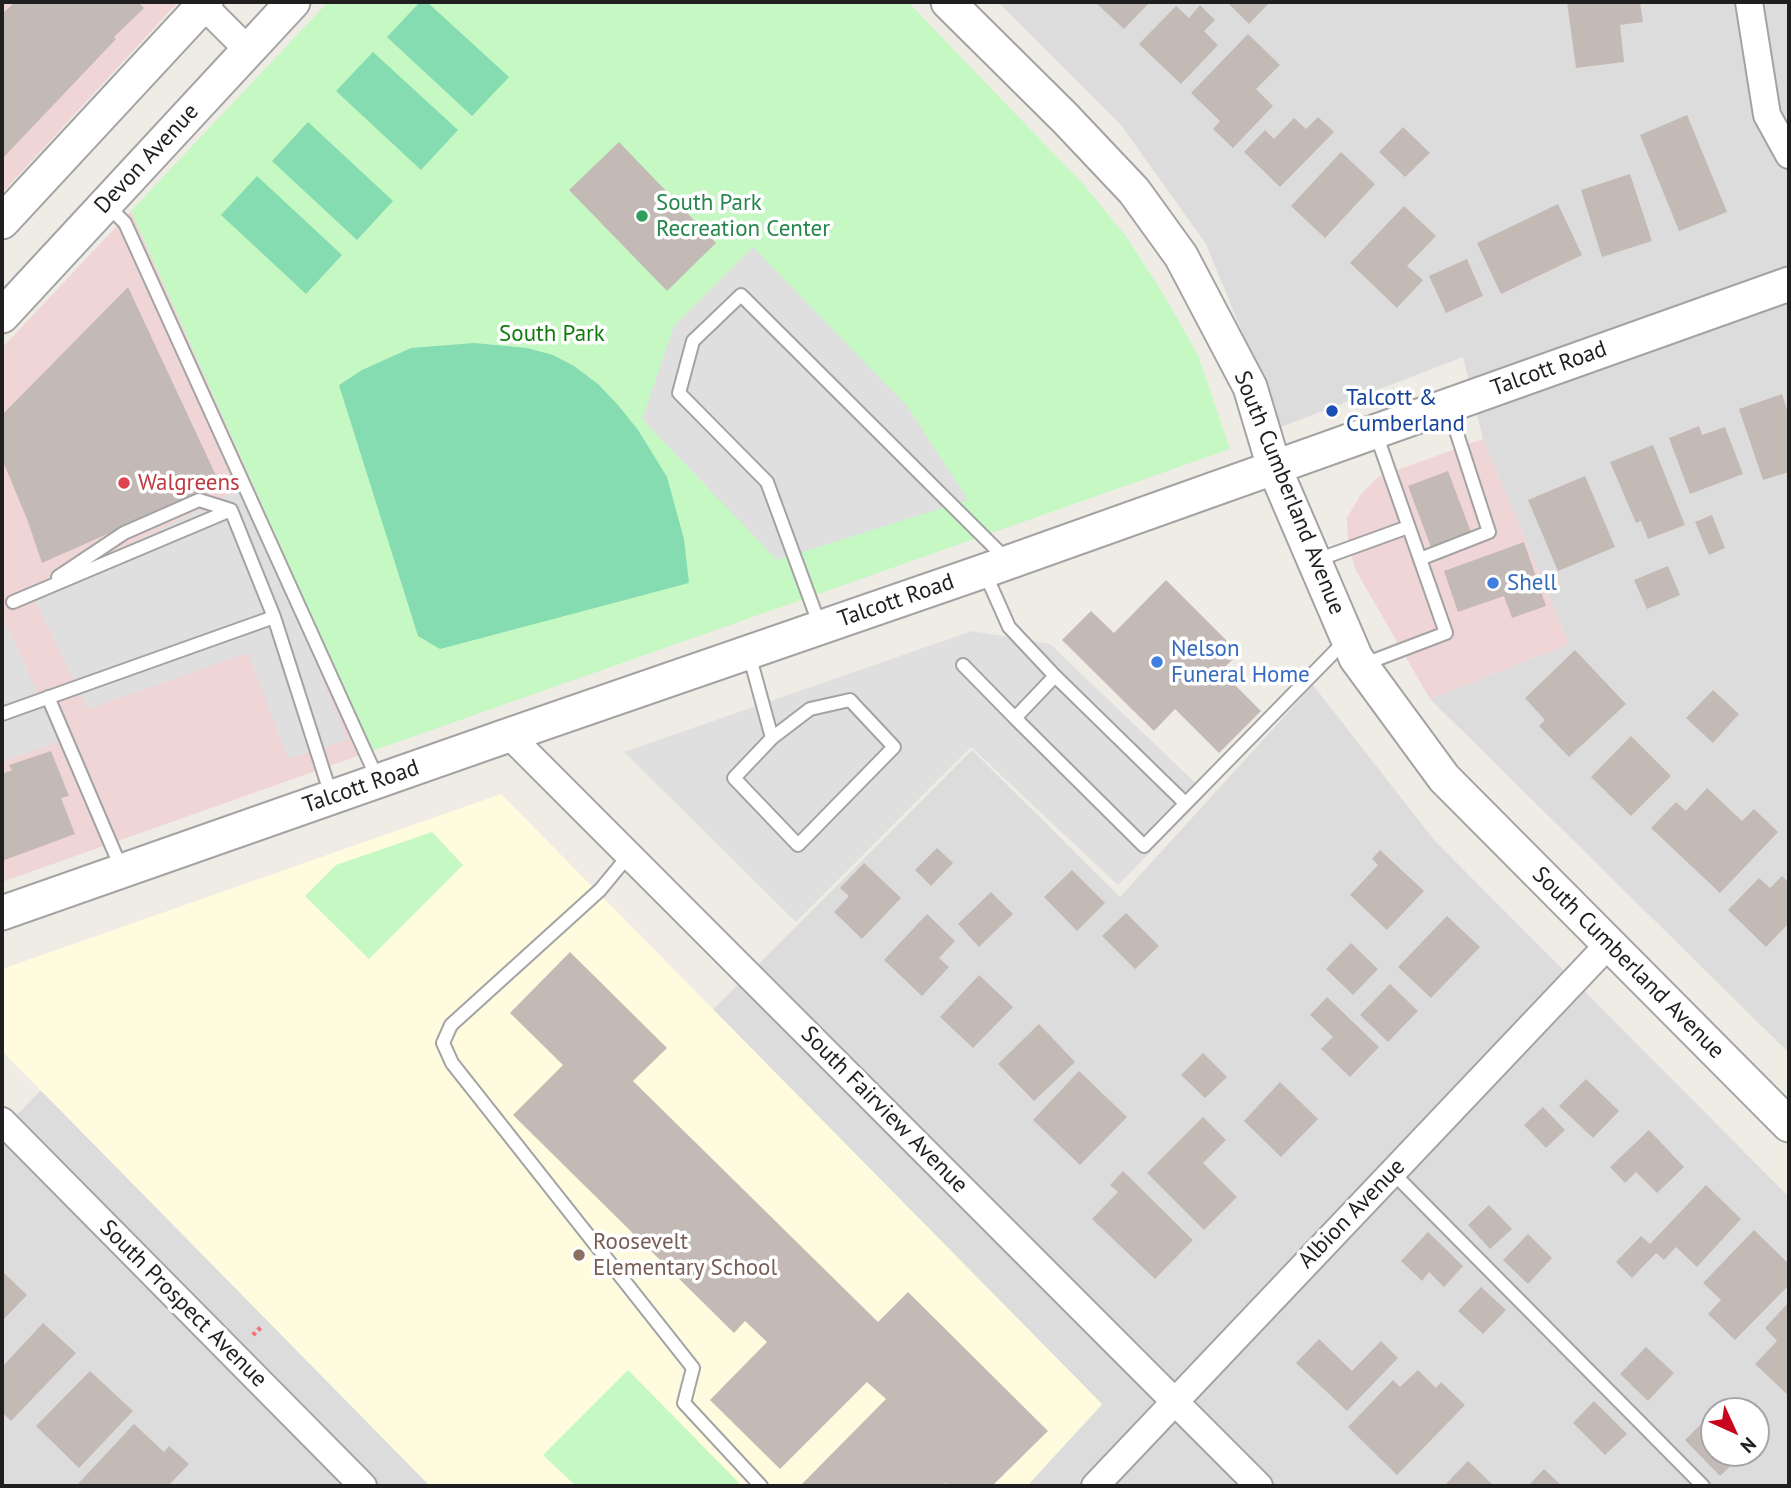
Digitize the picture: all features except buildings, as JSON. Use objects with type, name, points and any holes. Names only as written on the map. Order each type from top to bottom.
[{"type":"street","name":"Devon Avenue","points":[[2,316],[293,2]]},
{"type":"street","name":"South Cumberland Avenue","points":[[948,2],[1134,191],[1181,256],[1250,387],[1274,467],[1354,651],[1444,778],[1789,1125]]},
{"type":"street","points":[[1749,2],[1767,115],[1789,155]]},
{"type":"street","points":[[2,222],[203,3],[248,50]]},
{"type":"street","name":"Talcott Road","points":[[2,913],[509,734],[996,567],[1789,284]]},
{"type":"street","name":"South Fairview Avenue","points":[[509,734],[1259,1486]]},
{"type":"street","name":"Albion Avenue","points":[[1096,1486],[1610,943]]},
{"type":"street","name":"South Prospect Avenue","points":[[2,1121],[363,1486]]},
{"type":"lane","points":[[106,204],[125,223],[378,781]]},
{"type":"lane","points":[[820,627],[767,482],[679,393],[693,341],[741,295],[996,567],[1009,627],[1055,676],[1185,803]]},
{"type":"lane","points":[[1420,559],[1489,532],[1447,405]]},
{"type":"lane","points":[[962,665],[1144,846],[1185,803],[1354,651],[1446,633],[1375,431]]},
{"type":"lane","points":[[32,594],[124,533],[199,500],[231,510]]},
{"type":"lane","points":[[13,602],[231,510]]},
{"type":"lane","points":[[231,510],[274,617],[332,797]]},
{"type":"lane","points":[[1314,561],[1408,527]]},
{"type":"lane","points":[[2,714],[274,617]]},
{"type":"lane","points":[[748,652],[772,738]]},
{"type":"lane","points":[[1015,718],[1055,676]]},
{"type":"lane","points":[[48,696],[122,871]]},
{"type":"lane","points":[[850,700],[894,747],[798,845],[734,778],[772,738],[810,709],[850,700]]},
{"type":"lane","points":[[629,855],[600,890],[451,1025],[443,1043],[452,1063],[692,1368],[684,1403],[761,1486]]},
{"type":"lane","points":[[1392,1172],[1703,1486]]},
{"type":"shaded area","points":[[2,2],[178,2],[2,193]]},
{"type":"shaded area","points":[[998,2],[1789,2],[1789,1053],[1430,699],[1569,644],[1483,439],[1463,357],[1281,427],[1206,244],[1121,125]]},
{"type":"shaded area","points":[[131,211],[372,751],[2,882],[2,348]]},
{"type":"shaded area","points":[[753,247],[908,407],[968,500],[777,560],[642,419],[674,326]]},
{"type":"shaded area","points":[[1483,439],[1569,644],[1430,699],[1355,569],[1348,541],[1347,518],[1361,494],[1378,477]]},
{"type":"shaded area","points":[[245,487],[347,740],[288,759],[248,653],[88,709],[32,594]]},
{"type":"shaded area","points":[[2,616],[60,741],[2,762]]},
{"type":"shaded area","points":[[972,631],[1050,644],[1207,794],[1118,885],[971,747],[796,922],[624,752]]},
{"type":"shaded area","points":[[1313,685],[1434,840],[1789,1197],[1789,1486],[1027,1486],[1102,1405],[713,1010],[972,750],[1120,897]]},
{"type":"shaded area","name":"Roosevelt Elementary School","points":[[501,794],[1102,1404],[1027,1486],[430,1486],[2,1051],[2,969]]},
{"type":"shaded area","points":[[41,1090],[430,1486],[2,1486],[2,1130]]},
{"type":"green space","name":"South Park","points":[[328,2],[908,2],[1084,185],[1125,235],[1164,295],[1198,355],[1230,449],[372,751],[131,211]]},
{"type":"green space","points":[[420,2],[427,2],[509,77],[472,116],[387,37]]},
{"type":"green space","points":[[373,52],[458,130],[421,170],[336,91]]},
{"type":"green space","points":[[308,122],[393,201],[357,240],[272,161]]},
{"type":"green space","points":[[257,176],[342,255],[306,294],[221,215]]},
{"type":"green space","points":[[474,343],[527,348],[553,355],[574,366],[598,384],[618,405],[638,430],[667,477],[684,539],[689,583],[440,649],[418,636],[339,385],[362,370],[411,348]]},
{"type":"green space","points":[[432,832],[463,865],[369,959],[305,896],[336,865]]},
{"type":"green space","points":[[628,1370],[742,1486],[576,1486],[543,1455]]},
{"type":"place","name":"South Park Recreation Center","points":[[642,216]]},
{"type":"place","name":"Talcott & Cumberland","points":[[1332,411]]},
{"type":"place","name":"Walgreens","points":[[124,483]]},
{"type":"place","name":"Shell","points":[[1493,583]]},
{"type":"place","name":"Nelson Funeral Home","points":[[1157,662]]},
{"type":"place","name":"Roosevelt Elementary School","points":[[579,1255]]}]
